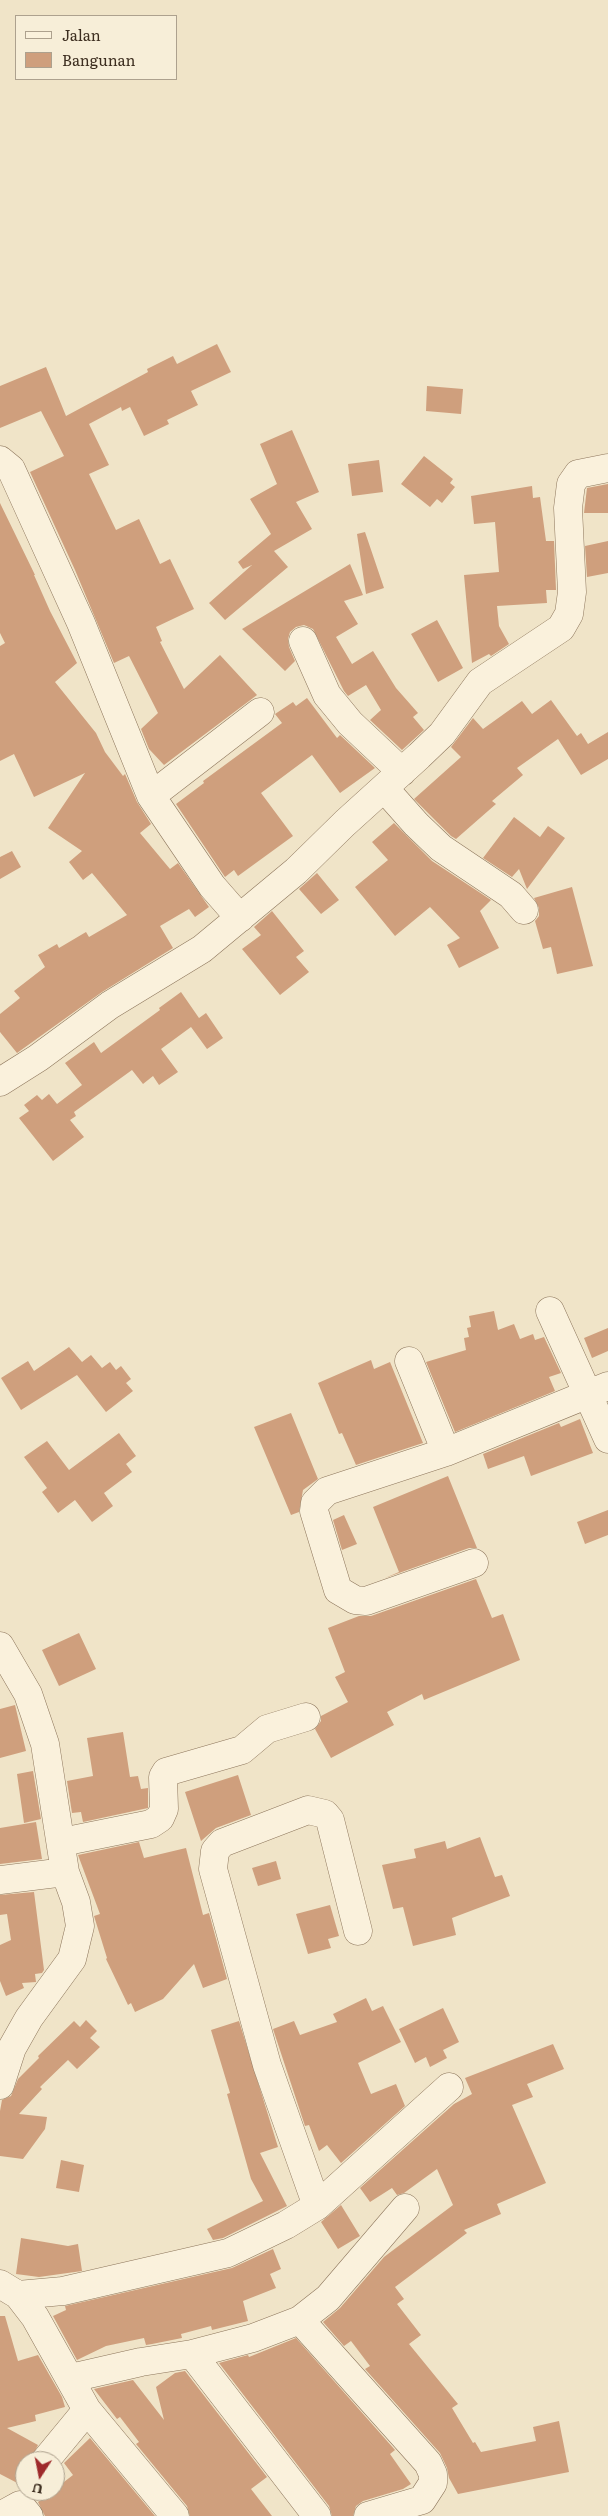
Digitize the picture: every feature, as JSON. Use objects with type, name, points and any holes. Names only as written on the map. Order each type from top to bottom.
[{"type":"street","points":[[0,460],[11,469],[81,623],[151,796],[212,886],[240,918]]},
{"type":"street","points":[[0,1082],[38,1058],[110,1005],[202,949],[296,871],[442,734],[480,682],[561,628],[569,614],[572,592],[568,508],[571,484],[578,474],[608,468]]},
{"type":"street","points":[[303,641],[327,695],[350,722],[393,780],[416,824],[441,848],[511,895],[524,910]]},
{"type":"street","points":[[151,796],[260,712]]},
{"type":"street","points":[[550,1311],[598,1391],[608,1439]]},
{"type":"street","points":[[409,1361],[446,1452]]},
{"type":"street","points":[[474,1563],[366,1601],[355,1600],[338,1590],[314,1511],[318,1498],[327,1490],[446,1452],[598,1391]]},
{"type":"street","points":[[0,1646],[28,1694],[45,1744],[62,1842],[65,1872],[76,1902],[80,1926],[72,1959],[29,2018],[12,2048],[0,2085]]},
{"type":"street","points":[[62,1842],[151,1824],[160,1818],[164,1809],[163,1777],[166,1772],[242,1750],[267,1729],[306,1717]]},
{"type":"street","points":[[317,2206],[267,2065],[212,1869],[215,1851],[222,1843],[308,1810],[325,1814],[330,1820],[358,1931]]},
{"type":"street","points":[[0,1880],[65,1872]]},
{"type":"street","points":[[9,2290],[63,2291],[228,2253],[286,2225],[317,2206],[449,2087]]},
{"type":"street","points":[[70,2378],[141,2362],[192,2354],[253,2338],[300,2320],[328,2298],[405,2208]]},
{"type":"street","points":[[9,2290],[35,2317],[87,2410],[175,2516]]},
{"type":"street","points":[[300,2320],[428,2463],[433,2474],[434,2483],[422,2500],[368,2516]]},
{"type":"street","points":[[192,2354],[317,2516]]},
{"type":"street","points":[[53,2451],[87,2410]]},
{"type":"building","points":[[217,344],[231,372],[191,391],[198,405],[167,420],[169,424],[144,436],[130,407],[122,411],[121,407],[89,424],[109,465],[89,474],[116,530],[139,519],[160,564],[170,559],[194,609],[156,627],[162,641],[160,642],[184,689],[220,655],[257,695],[164,765],[149,749],[141,729],[158,713],[129,656],[114,663],[75,570],[30,472],[64,456],[41,411],[0,428],[0,386],[46,367],[66,416],[148,372],[147,369],[173,356],[177,364]]},
{"type":"building","points":[[427,386],[463,389],[461,414],[426,411]]},
{"type":"building","points":[[292,430],[319,492],[296,502],[312,529],[274,551],[288,567],[225,620],[209,603],[252,565],[243,569],[238,562],[271,534],[250,499],[277,484],[260,444]]},
{"type":"building","points":[[424,456],[453,479],[450,483],[455,487],[442,503],[437,499],[430,507],[401,484]]},
{"type":"building","points":[[379,460],[383,492],[352,496],[348,464]]},
{"type":"building","points":[[608,484],[608,513],[584,513],[587,488]]},
{"type":"building","points":[[532,486],[533,498],[540,497],[546,541],[554,541],[556,590],[546,590],[547,603],[497,606],[499,626],[509,644],[491,656],[489,654],[472,663],[464,575],[499,572],[495,522],[474,524],[471,496]]},
{"type":"building","points":[[0,503],[35,575],[50,611],[77,663],[55,682],[96,733],[105,752],[123,776],[125,774],[137,802],[151,824],[140,833],[170,869],[178,863],[209,907],[195,917],[189,909],[160,926],[173,948],[102,992],[17,1053],[0,1032],[0,1014],[20,998],[14,991],[45,967],[38,955],[57,944],[59,948],[86,932],[89,937],[127,915],[92,873],[83,880],[69,862],[82,851],[48,828],[85,773],[34,797],[14,754],[0,761],[0,646],[5,643],[0,633]]},
{"type":"building","points":[[365,532],[384,588],[366,594],[357,534]]},
{"type":"building","points":[[608,541],[608,573],[587,577],[585,546]]},
{"type":"building","points":[[350,564],[363,595],[344,601],[358,624],[336,637],[352,664],[373,651],[396,688],[418,713],[413,717],[424,730],[402,750],[370,720],[381,710],[366,685],[348,696],[344,691],[313,629],[304,625],[296,627],[290,632],[288,639],[289,647],[295,661],[285,671],[242,629]]},
{"type":"building","points":[[437,620],[463,668],[438,682],[411,634]]},
{"type":"building","points":[[307,698],[337,738],[340,735],[375,768],[340,793],[312,755],[261,793],[293,836],[238,876],[234,870],[225,877],[176,804],[204,783],[203,781],[282,723],[275,714],[293,702],[296,706]]},
{"type":"building","points":[[551,700],[577,736],[581,733],[588,744],[608,732],[608,759],[581,775],[558,739],[517,768],[523,775],[492,801],[496,804],[456,839],[414,799],[461,757],[451,747],[473,718],[483,729],[522,701],[532,714]]},
{"type":"building","points":[[514,817],[540,837],[548,826],[565,838],[527,889],[519,869],[512,877],[483,858]]},
{"type":"building","points":[[394,823],[432,861],[491,900],[480,911],[499,948],[459,968],[447,945],[460,938],[430,907],[395,936],[355,887],[388,860],[372,842]]},
{"type":"building","points":[[12,851],[21,867],[0,879],[0,857]]},
{"type":"building","points":[[317,873],[339,900],[321,914],[299,889]]},
{"type":"building","points":[[572,887],[593,966],[557,974],[551,947],[543,949],[535,921],[539,916],[539,908],[534,898]]},
{"type":"building","points":[[272,911],[304,951],[296,957],[309,972],[280,995],[242,949],[261,935],[254,927]]},
{"type":"building","points":[[181,992],[199,1018],[206,1013],[223,1038],[207,1049],[191,1027],[161,1049],[178,1072],[159,1085],[153,1076],[143,1084],[132,1070],[74,1112],[76,1116],[70,1120],[84,1137],[53,1161],[19,1118],[29,1111],[24,1105],[37,1095],[42,1100],[49,1094],[57,1104],[82,1085],[65,1063],[94,1042],[101,1053],[160,1010],[159,1008]]},
{"type":"building","points":[[494,1311],[498,1330],[514,1324],[520,1339],[533,1334],[535,1340],[544,1337],[561,1373],[549,1377],[555,1391],[455,1432],[426,1362],[466,1350],[464,1338],[469,1337],[467,1328],[471,1327],[469,1316]]},
{"type":"building","points":[[608,1328],[608,1351],[592,1358],[584,1338]]},
{"type":"building","points":[[69,1347],[82,1362],[91,1355],[102,1368],[110,1362],[116,1370],[121,1366],[131,1379],[126,1383],[133,1391],[106,1412],[77,1375],[21,1410],[1,1378],[28,1361],[34,1371]]},
{"type":"building","points":[[371,1360],[374,1369],[390,1362],[423,1443],[356,1465],[342,1433],[339,1434],[318,1383]]},
{"type":"building","points":[[291,1413],[318,1479],[303,1490],[299,1512],[291,1515],[254,1427]]},
{"type":"building","points":[[580,1419],[593,1453],[531,1476],[524,1456],[488,1469],[483,1454],[559,1423],[561,1427]]},
{"type":"building","points":[[119,1433],[136,1456],[126,1464],[132,1472],[104,1493],[113,1506],[92,1522],[75,1500],[58,1513],[42,1492],[47,1488],[24,1457],[47,1441],[69,1470]]},
{"type":"building","points":[[448,1476],[477,1548],[469,1548],[385,1578],[399,1572],[373,1507]]},
{"type":"building","points":[[608,1510],[608,1535],[585,1544],[577,1522]]},
{"type":"building","points":[[344,1515],[357,1544],[342,1550],[333,1520]]},
{"type":"building","points":[[476,1579],[492,1618],[503,1614],[520,1660],[424,1700],[422,1694],[387,1712],[394,1725],[331,1758],[315,1729],[321,1721],[321,1716],[348,1702],[335,1677],[345,1672],[328,1628],[359,1616],[371,1616]]},
{"type":"building","points":[[79,1633],[96,1669],[59,1686],[42,1650]]},
{"type":"building","points":[[15,1705],[26,1751],[0,1758],[0,1709]]},
{"type":"building","points":[[123,1732],[130,1777],[138,1776],[141,1789],[148,1788],[148,1808],[83,1822],[81,1812],[72,1813],[67,1781],[93,1776],[87,1738]]},
{"type":"building","points":[[33,1771],[41,1819],[24,1823],[17,1774]]},
{"type":"building","points":[[238,1775],[251,1815],[216,1828],[201,1841],[185,1792]]},
{"type":"building","points":[[36,1822],[42,1859],[0,1864],[0,1828]]},
{"type":"building","points":[[480,1837],[495,1877],[502,1875],[510,1896],[452,1918],[456,1935],[413,1946],[403,1907],[393,1909],[382,1865],[416,1858],[414,1849],[445,1841],[447,1849]]},
{"type":"building","points":[[139,1842],[144,1858],[186,1848],[203,1915],[209,1913],[227,1979],[203,1988],[194,1964],[163,1999],[135,2012],[131,2003],[128,2005],[106,1959],[94,1916],[100,1914],[78,1855]]},
{"type":"building","points":[[276,1861],[281,1879],[258,1886],[252,1868]]},
{"type":"building","points":[[34,1892],[44,1970],[42,1973],[35,1974],[36,1982],[22,1983],[24,1988],[6,1996],[0,1981],[0,1945],[11,1940],[7,1914],[0,1915],[0,1895]]},
{"type":"building","points":[[330,1905],[339,1936],[328,1939],[331,1948],[308,1954],[296,1914]]},
{"type":"building","points":[[366,1998],[372,2011],[383,2006],[401,2042],[358,2063],[371,2094],[396,2084],[405,2106],[341,2163],[327,2145],[319,2151],[309,2125],[305,2126],[273,2029],[294,2021],[300,2035],[337,2022],[333,2014]]},
{"type":"building","points":[[443,2008],[459,2042],[443,2050],[447,2058],[430,2067],[426,2057],[415,2063],[399,2029]]},
{"type":"building","points":[[86,2020],[97,2031],[90,2038],[100,2047],[77,2069],[68,2060],[40,2087],[42,2089],[19,2114],[47,2117],[45,2129],[23,2159],[0,2156],[0,2111],[2,2100],[11,2096],[18,2079],[39,2058],[38,2056],[74,2021],[80,2027]]},
{"type":"building","points":[[239,2021],[278,2147],[260,2153],[287,2206],[223,2238],[213,2240],[207,2229],[263,2201],[251,2179],[227,2094],[230,2093],[211,2030]]},
{"type":"building","points":[[553,2044],[564,2069],[527,2084],[533,2097],[512,2105],[546,2183],[497,2204],[501,2214],[464,2230],[467,2233],[395,2287],[404,2299],[397,2304],[421,2335],[409,2344],[458,2404],[452,2408],[473,2443],[475,2442],[481,2452],[536,2441],[533,2427],[559,2421],[569,2472],[458,2494],[449,2478],[447,2468],[440,2453],[365,2369],[370,2366],[351,2341],[344,2346],[323,2322],[340,2308],[384,2257],[453,2205],[437,2169],[404,2193],[397,2195],[392,2188],[370,2202],[360,2188],[454,2104],[472,2094],[465,2078]]},
{"type":"building","points":[[61,2160],[84,2165],[79,2192],[56,2188]]},
{"type":"building","points":[[341,2205],[360,2236],[338,2249],[321,2222]]},
{"type":"building","points":[[21,2238],[68,2246],[78,2244],[82,2271],[39,2277],[16,2274]]},
{"type":"building","points":[[273,2249],[281,2269],[270,2274],[276,2288],[243,2301],[248,2321],[212,2330],[211,2326],[181,2334],[182,2338],[152,2344],[146,2345],[144,2338],[106,2346],[77,2360],[53,2316],[66,2310],[65,2306],[232,2268]]},
{"type":"building","points":[[0,2316],[5,2316],[18,2361],[38,2355],[62,2397],[65,2407],[35,2415],[36,2421],[7,2428],[38,2445],[35,2451],[15,2451],[15,2482],[0,2474]]},
{"type":"building","points":[[296,2338],[395,2450],[390,2454],[411,2484],[403,2489],[363,2501],[356,2506],[353,2516],[332,2516],[329,2506],[219,2363],[248,2355],[249,2357]]},
{"type":"building","points":[[185,2371],[267,2477],[251,2489],[272,2516],[190,2516],[187,2506],[136,2444],[139,2442],[120,2417],[117,2419],[94,2389],[133,2380],[164,2420],[156,2387],[175,2373]]},
{"type":"building","points":[[90,2438],[155,2516],[45,2516],[38,2502],[39,2501],[65,2501],[65,2481],[73,2475],[65,2462]]}]
